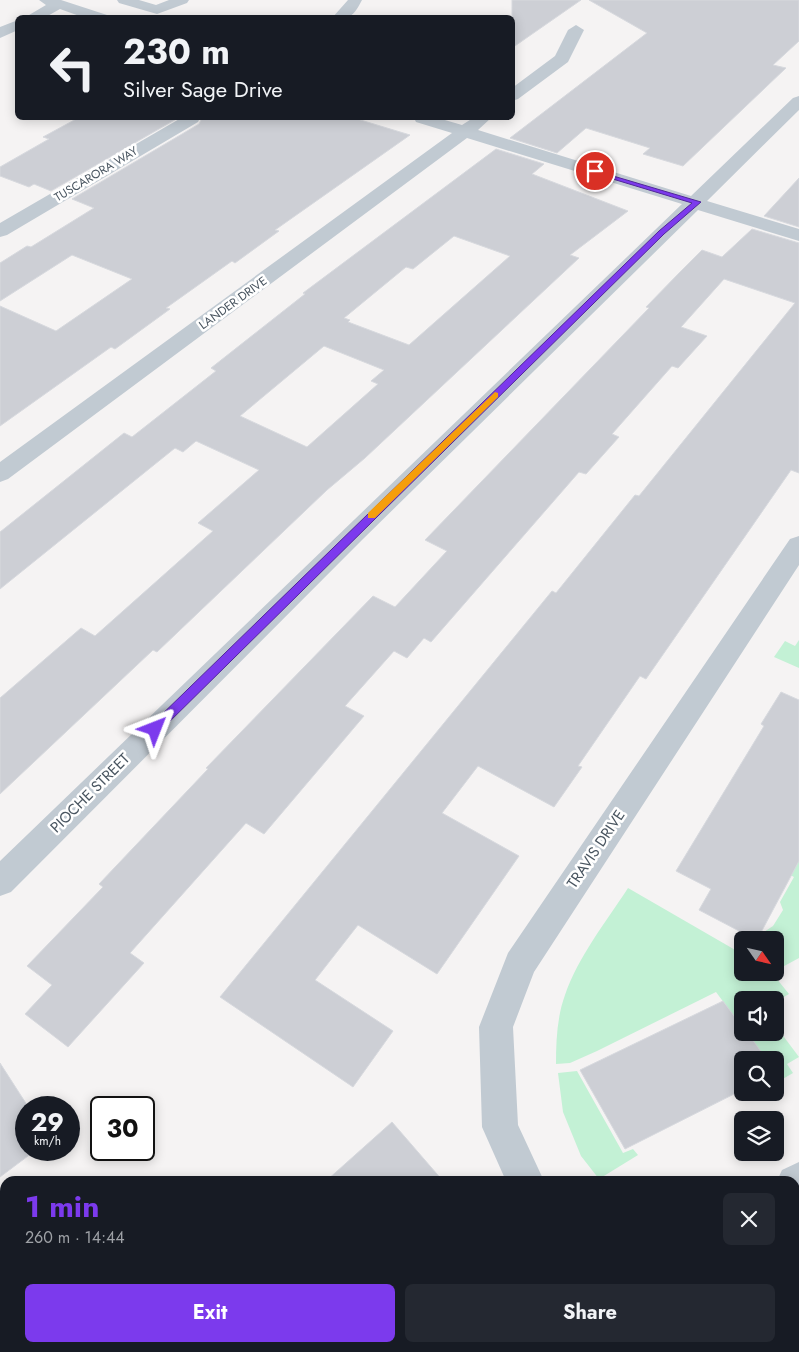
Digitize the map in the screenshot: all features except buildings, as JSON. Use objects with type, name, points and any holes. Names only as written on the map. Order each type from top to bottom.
[{"type":"street","points":[[124,0],[157,10],[182,0]]},
{"type":"street","points":[[343,15],[350,9],[355,0]]},
{"type":"street","points":[[35,15],[52,2],[93,15]]},
{"type":"street","points":[[0,33],[15,26]]},
{"type":"street","points":[[515,94],[562,59],[576,30]]},
{"type":"street","name":"PIOCHE STREET","points":[[0,882],[654,239],[697,202],[799,101]]},
{"type":"street","name":"TUSCARORA WAY","points":[[0,231],[189,120]]},
{"type":"street","points":[[429,120],[799,235]]},
{"type":"street","name":"LANDER DRIVE","points":[[0,474],[480,120]]},
{"type":"street","name":"TRAVIS DRIVE","points":[[523,1176],[500,1127],[496,1027],[520,964],[795,559]]},
{"type":"green space","points":[[799,640],[799,668],[774,657],[785,641],[795,646]]},
{"type":"green space","points":[[799,837],[799,958],[784,966],[784,931],[766,931],[773,926],[783,910],[780,902],[794,877],[773,866]]},
{"type":"green space","points":[[628,888],[734,949],[734,981],[778,981],[789,994],[784,997],[784,991],[734,991],[734,1016],[716,992],[597,1051],[570,1063],[556,1064],[557,1038],[562,1003],[577,967]]},
{"type":"green space","points":[[784,1037],[799,1057],[787,1064],[793,1073],[784,1078],[784,1051],[760,1051],[753,1041],[784,1041]]},
{"type":"green space","points":[[577,1071],[623,1153],[633,1149],[638,1155],[604,1176],[597,1176],[581,1156],[563,1112],[558,1073]]},
{"type":"slow traffic","points":[[372,515],[495,395]]},
{"type":"route","points":[[155,729],[661,233],[697,202],[595,171]]}]
